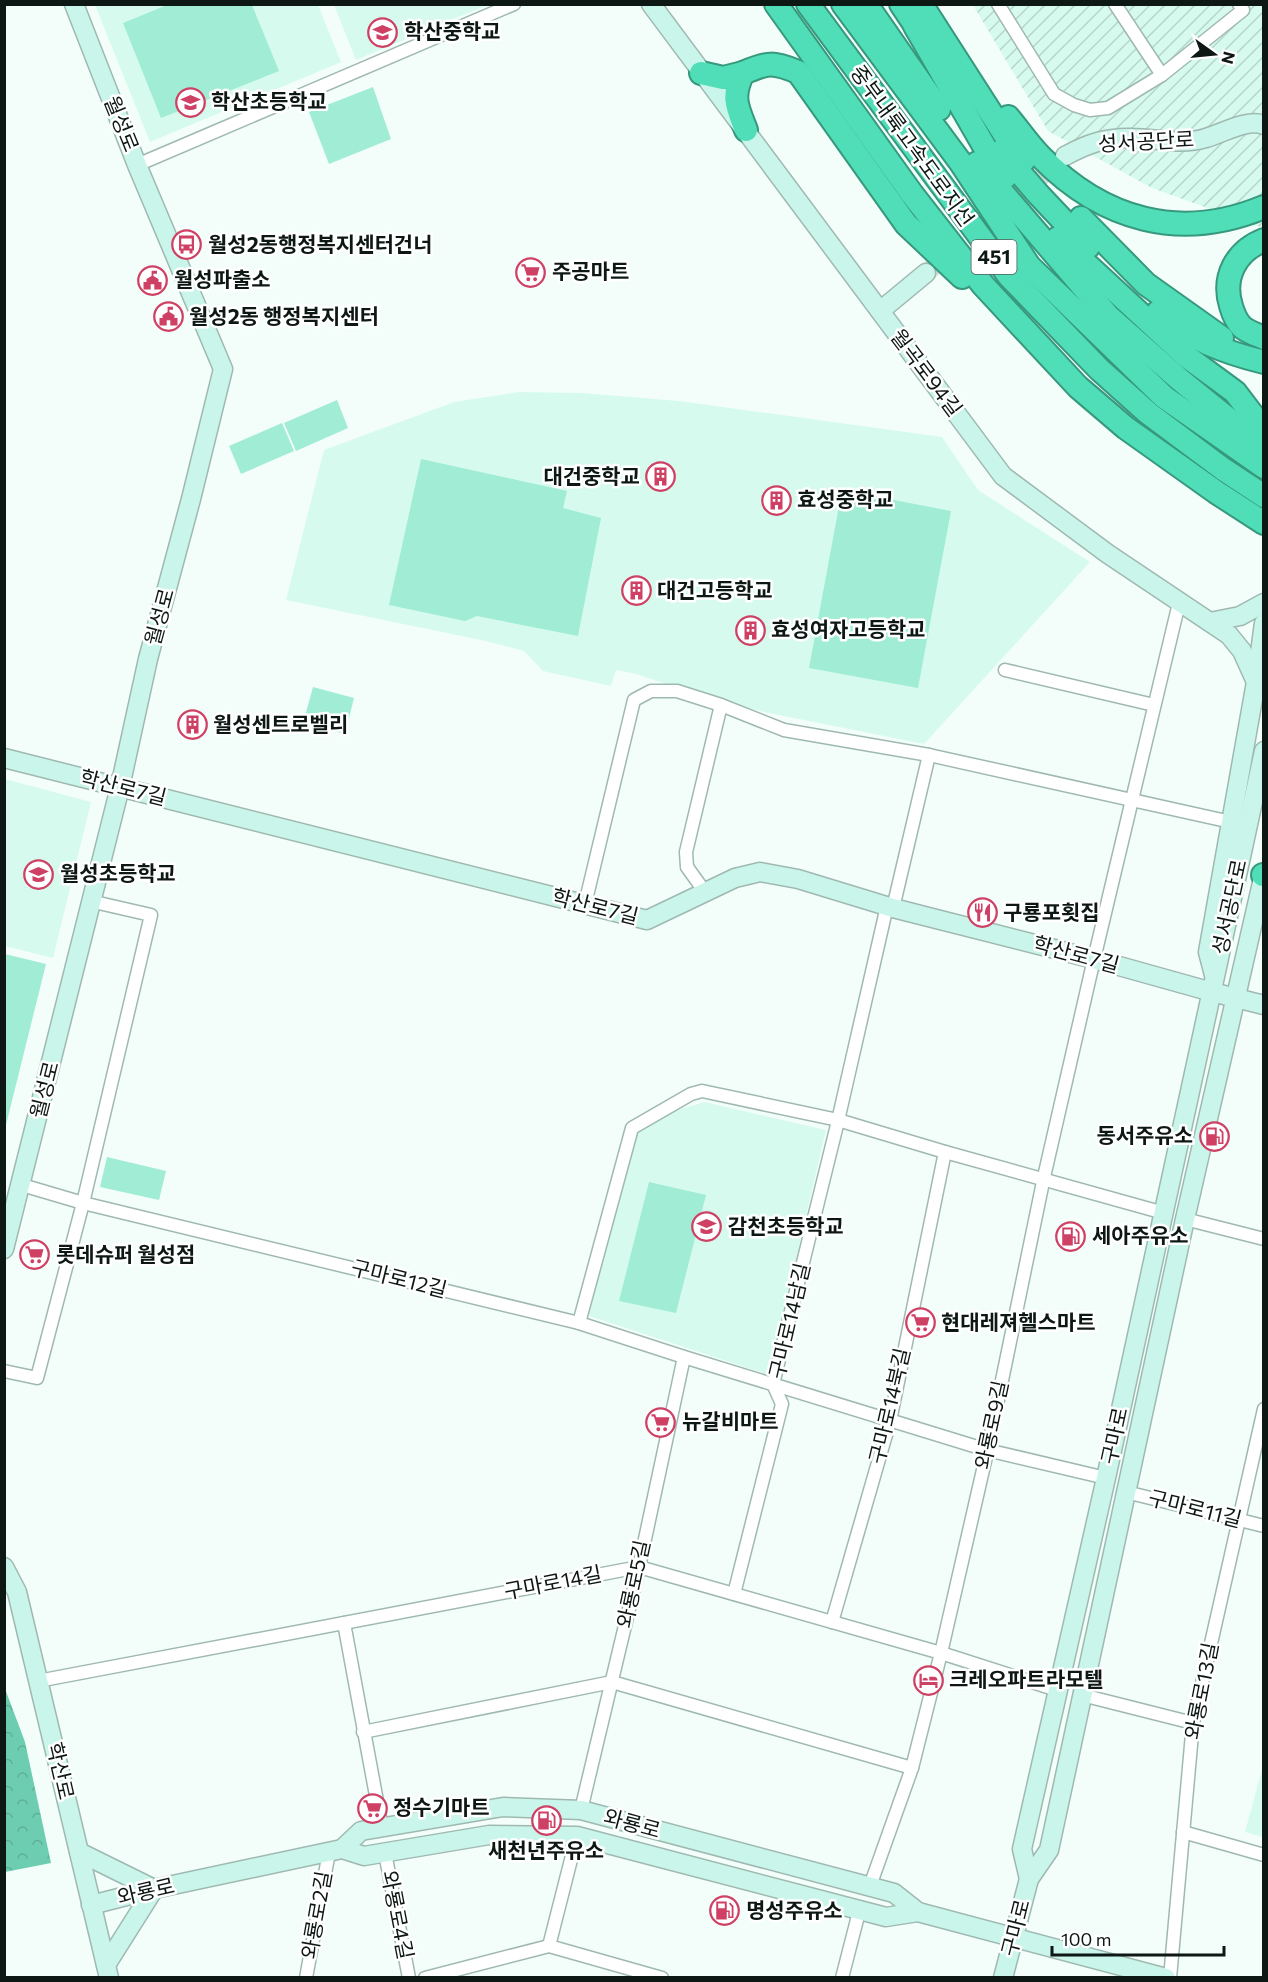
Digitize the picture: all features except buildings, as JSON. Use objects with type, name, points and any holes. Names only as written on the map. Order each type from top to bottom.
[{"type":"highway","points":[[776,4],[912,194],[982,285],[1078,387]]},
{"type":"highway","name":"중부내륙고속도로지선","points":[[808,4],[1009,276],[1099,369],[1148,413],[1263,496]]},
{"type":"highway","name":"중부내륙고속도로지선","points":[[843,4],[961,163],[1029,266],[1164,397],[1228,431],[1263,467]]},
{"type":"highway","points":[[866,4],[984,174],[1108,316],[1179,379],[1228,431],[1263,442]]},
{"type":"highway","points":[[901,4],[918,15],[945,41],[1040,156],[1068,181],[1108,207],[1136,217],[1167,224],[1203,223],[1234,217],[1263,207]]},
{"type":"highway","points":[[918,15],[1007,160],[1077,236],[1139,296],[1177,328],[1228,353],[1263,362]]},
{"type":"highway","points":[[918,15],[995,165],[1065,247],[1186,356],[1235,392],[1263,430]]},
{"type":"highway","points":[[945,41],[1016,152],[1146,284],[1225,340],[1263,351]]},
{"type":"highway","points":[[701,73],[723,78],[759,66],[776,64],[798,72],[906,225],[1078,387],[1126,428],[1216,492],[1263,522]]},
{"type":"highway","points":[[743,73],[735,96],[746,130]]},
{"type":"highway","points":[[1263,240],[1244,252],[1234,265],[1227,281],[1228,297],[1233,313],[1242,327],[1263,338]]},
{"type":"main road","name":"월성로","points":[[4,1249],[22,1185],[90,901],[120,787],[148,659],[223,369],[137,165],[74,4]]},
{"type":"main road","name":"월곡로94길","points":[[651,4],[1003,476],[1108,554],[1229,635],[1242,651],[1256,682]]},
{"type":"main road","name":"성서공단로","points":[[1065,156],[1086,145],[1105,139],[1131,138],[1178,143],[1204,139],[1238,126],[1259,123],[1263,125]]},
{"type":"main road","points":[[880,311],[926,273]]},
{"type":"main road","points":[[1210,622],[1240,616],[1263,603]]},
{"type":"main road","points":[[1213,986],[1208,952],[1256,682],[1263,623]]},
{"type":"main road","name":"성서공단로","points":[[1213,986],[1263,751]]},
{"type":"main road","name":"학산로7길","points":[[4,759],[647,920],[735,878],[760,872],[798,879],[890,907],[1094,959],[1213,986],[1236,998],[1263,1005]]},
{"type":"main road","name":"성서공단로","points":[[1236,998],[1263,875]]},
{"type":"main road","name":"구마로","points":[[1029,1879],[1022,1849],[1106,1478],[1213,986]]},
{"type":"main road","name":"구마로","points":[[1003,1977],[1029,1879],[1049,1850],[1185,1220],[1236,998]]},
{"type":"main road","name":"학산로","points":[[4,1567],[17,1592],[107,1971]]},
{"type":"main road","name":"와룡로","points":[[335,1851],[361,1831],[503,1808],[581,1810],[894,1893],[918,1912],[1164,1977]]},
{"type":"main road","name":"와룡로","points":[[91,1905],[154,1889],[335,1851],[364,1856],[489,1835],[577,1836],[860,1908],[886,1917],[918,1912]]},
{"type":"main road","points":[[79,1852],[154,1889],[107,1971]]},
{"type":"street","points":[[137,165],[514,4]]},
{"type":"street","points":[[998,4],[1054,94],[1074,105],[1090,110],[1108,108],[1162,75],[1243,10],[1239,4]]},
{"type":"street","points":[[1114,4],[1162,75]]},
{"type":"street","name":"와룡로9길","points":[[870,1887],[912,1768],[941,1653],[1094,959],[1179,603]]},
{"type":"street","points":[[1005,670],[1154,705]]},
{"type":"street","points":[[585,904],[634,700],[651,691],[677,691],[721,705],[784,730],[929,755],[1231,822]]},
{"type":"street","points":[[705,892],[687,867],[686,852],[721,705]]},
{"type":"street","name":"구마로14남길","points":[[734,1594],[782,1404],[773,1384],[929,755]]},
{"type":"street","points":[[4,1371],[36,1378],[82,1203],[151,915],[90,901]]},
{"type":"street","points":[[579,1323],[632,1128],[702,1090],[838,1120],[1164,1213]]},
{"type":"street","name":"구마로14북길","points":[[832,1622],[890,1421],[945,1152]]},
{"type":"street","name":"구마로12길","points":[[22,1185],[82,1203],[579,1323],[987,1450],[1106,1478]]},
{"type":"street","points":[[1185,1220],[1263,1239]]},
{"type":"street","name":"와룡로5길","points":[[581,1810],[639,1567],[684,1357]]},
{"type":"street","name":"와룡로13길","points":[[1164,1977],[1183,1832],[1192,1723],[1263,1409]]},
{"type":"street","name":"구마로11길","points":[[1126,1492],[1239,1518],[1263,1526]]},
{"type":"street","name":"구마로14길","points":[[38,1681],[639,1567],[941,1653],[1057,1690]]},
{"type":"street","points":[[344,1623],[382,1828]]},
{"type":"street","points":[[363,1732],[612,1682],[912,1768]]},
{"type":"street","points":[[1082,1695],[1192,1723]]},
{"type":"street","points":[[1183,1832],[1263,1855]]},
{"type":"street","points":[[549,1946],[577,1836]]},
{"type":"street","name":"와룡로2길","points":[[306,1977],[335,1851]]},
{"type":"street","name":"와룡로4길","points":[[385,1853],[409,1977]]},
{"type":"street","points":[[842,1977],[860,1908]]},
{"type":"street","points":[[425,1977],[549,1946],[662,1977]]},
{"type":"shaded area","name":"학산초등학교","points":[[95,5],[318,5],[341,62],[150,142]]},
{"type":"shaded area","name":"학산중학교","points":[[334,5],[487,5],[356,60]]},
{"type":"shaded area","points":[[973,5],[1263,5],[1263,228],[1152,188],[1048,131]]},
{"type":"shaded area","points":[[519,392],[582,393],[679,401],[942,437],[978,490],[1090,562],[924,744],[764,712],[616,670],[611,686],[543,671],[524,651],[486,641],[286,600],[324,450],[454,402]]},
{"type":"shaded area","name":"월성초등학교","points":[[5,779],[91,802],[53,958],[5,946]]},
{"type":"shaded area","name":"감천초등학교","points":[[705,1102],[826,1130],[769,1375],[589,1316],[631,1139],[647,1124],[666,1113]]},
{"type":"shaded area","points":[[1263,1766],[1263,1837],[1245,1832]]},
{"type":"green space","points":[[167,5],[252,5],[279,71],[161,118],[123,23]]},
{"type":"green space","points":[[373,87],[391,139],[329,164],[309,112]]},
{"type":"green space","points":[[337,400],[348,428],[296,451],[284,423]]},
{"type":"green space","points":[[282,423],[294,451],[241,474],[229,446]]},
{"type":"green space","points":[[421,459],[567,491],[563,508],[601,518],[578,636],[477,616],[465,621],[389,605]]},
{"type":"green space","points":[[842,490],[951,511],[918,688],[809,668]]},
{"type":"green space","points":[[313,687],[354,698],[345,734],[303,723]]},
{"type":"green space","points":[[4,954],[46,964],[5,1129]]},
{"type":"green space","points":[[107,1157],[166,1171],[159,1200],[100,1187]]},
{"type":"green space","points":[[649,1182],[706,1195],[676,1313],[619,1301]]},
{"type":"green space","points":[[4,1686],[25,1742],[51,1863],[5,1872]]},
{"type":"tunnel","points":[[926,273],[1061,160]]},
{"type":"place","name":"학산중학교","points":[[383,32]]},
{"type":"place","name":"학산초등학교","points":[[190,102]]},
{"type":"place","name":"월성2동행정복지센터건너","points":[[187,245]]},
{"type":"place","name":"주공마트","points":[[531,272]]},
{"type":"place","name":"월성파출소","points":[[153,280]]},
{"type":"place","name":"월성2동 행정복지센터","points":[[168,317]]},
{"type":"place","name":"대건중학교","points":[[661,477]]},
{"type":"place","name":"효성중학교","points":[[776,500]]},
{"type":"place","name":"대건고등학교","points":[[636,591]]},
{"type":"place","name":"효성여자고등학교","points":[[750,630]]},
{"type":"place","name":"월성센트로벨리","points":[[192,725]]},
{"type":"place","name":"월성초등학교","points":[[39,874]]},
{"type":"place","name":"구룡포횟집","points":[[982,913]]},
{"type":"place","name":"동서주유소","points":[[1214,1136]]},
{"type":"place","name":"감천초등학교","points":[[707,1227]]},
{"type":"place","name":"세아주유소","points":[[1071,1236]]},
{"type":"place","name":"롯데슈퍼 월성점","points":[[35,1255]]},
{"type":"place","name":"현대레져헬스마트","points":[[920,1323]]},
{"type":"place","name":"뉴갈비마트","points":[[661,1422]]},
{"type":"place","name":"크레오파트라모텔","points":[[928,1680]]},
{"type":"place","name":"정수기마트","points":[[372,1808]]},
{"type":"place","name":"새천년주유소","points":[[546,1820]]},
{"type":"place","name":"명성주유소","points":[[725,1911]]}]
